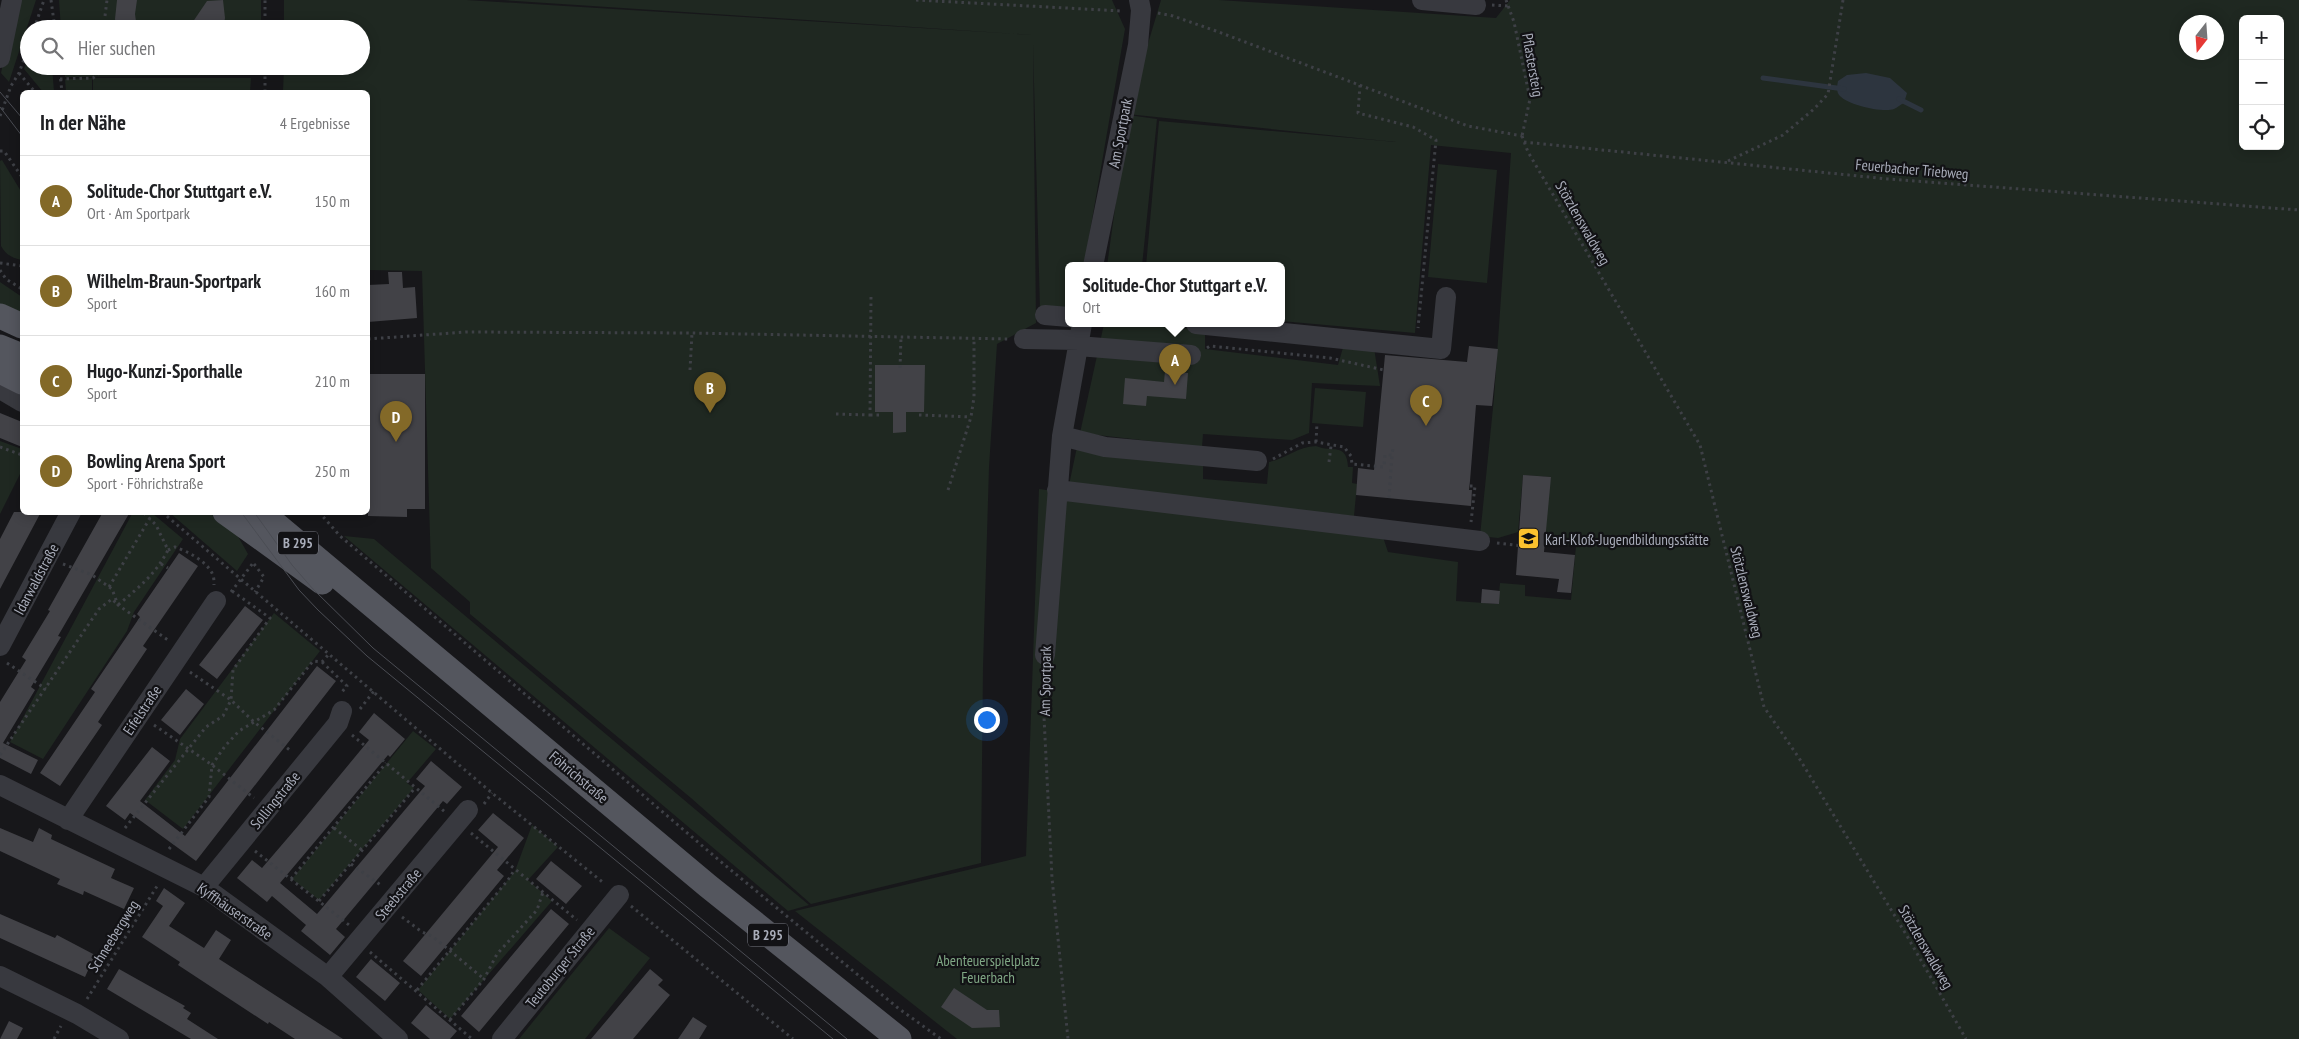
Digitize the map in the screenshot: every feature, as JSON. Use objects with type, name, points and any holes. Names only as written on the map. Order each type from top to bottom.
[{"type":"main road","points":[[0,316],[20,325]]},
{"type":"main road","points":[[0,347],[20,355]]},
{"type":"main road","points":[[0,371],[20,381]]},
{"type":"main road","points":[[229,515],[322,583],[368,600]]},
{"type":"main road","name":"Föhrichstraße","points":[[265,515],[708,886],[899,1039]]},
{"type":"main road","points":[[291,515],[336,574]]},
{"type":"street","points":[[0,58],[12,0]]},
{"type":"street","points":[[1422,0],[1468,3]]},
{"type":"street","name":"Am Sportpark","points":[[1094,262],[1138,45],[1140,5]]},
{"type":"street","points":[[1226,327],[1441,349],[1446,297]]},
{"type":"street","points":[[1046,315],[1065,317]]},
{"type":"street","points":[[1024,339],[1079,336],[1191,355]]},
{"type":"street","name":"Am Sportpark","points":[[1045,655],[1062,436],[1079,336]]},
{"type":"street","points":[[0,389],[20,401]]},
{"type":"street","points":[[1062,436],[1105,447],[1263,461]]},
{"type":"street","points":[[1057,490],[1487,542]]},
{"type":"street","name":"Idarwaldstraße","points":[[0,646],[70,515]]},
{"type":"street","name":"Eifelstraße","points":[[68,820],[179,656],[224,596]]},
{"type":"street","name":"Sollingstraße","points":[[204,887],[338,723],[342,711]]},
{"type":"street","name":"Kyffhäuserstraße","points":[[0,785],[204,887],[328,978],[398,1039]]},
{"type":"street","name":"Steebstraße","points":[[328,978],[468,810]]},
{"type":"street","name":"Teutoburger Straße","points":[[502,1039],[619,895]]},
{"type":"street","points":[[0,976],[78,1014],[119,1039]]},
{"type":"path","points":[[37,20],[44,0]]},
{"type":"path","points":[[51,0],[54,20]]},
{"type":"path","points":[[105,16],[107,0]]},
{"type":"path","points":[[265,0],[265,20]]},
{"type":"path","points":[[916,0],[1107,12],[1140,5],[1468,126],[1522,136]]},
{"type":"path","points":[[991,0],[993,5]]},
{"type":"path","name":"Pflastersteig","points":[[1506,0],[1514,22],[1530,100],[1522,136]]},
{"type":"path","points":[[1727,161],[1783,135],[1814,109],[1828,94],[1843,0]]},
{"type":"path","points":[[0,116],[11,86],[19,73]]},
{"type":"path","points":[[21,75],[34,90]]},
{"type":"path","points":[[60,75],[62,90]]},
{"type":"path","points":[[60,79],[93,78],[97,75]]},
{"type":"path","points":[[265,75],[265,90]]},
{"type":"path","points":[[1360,85],[1358,113],[1413,127],[1436,140],[1417,346]]},
{"type":"path","name":"Stötzlenswaldweg","points":[[1522,136],[1700,446],[1764,707],[1804,766],[1907,936],[1966,1039]]},
{"type":"path","name":"Feuerbacher Triebweg","points":[[1524,142],[1727,161],[1888,179],[2299,210]]},
{"type":"path","points":[[0,151],[4,151],[20,174]]},
{"type":"path","points":[[0,263],[20,266]]},
{"type":"path","points":[[0,270],[6,279],[20,288]]},
{"type":"path","points":[[870,415],[871,296]]},
{"type":"path","points":[[370,339],[466,332],[692,333],[1024,339]]},
{"type":"path","points":[[690,370],[692,333]]},
{"type":"path","points":[[900,368],[901,337]]},
{"type":"path","points":[[948,490],[971,417],[974,397],[974,338]]},
{"type":"path","points":[[1191,355],[1198,354],[1210,346],[1330,358],[1384,370]]},
{"type":"path","points":[[836,414],[879,415]]},
{"type":"path","points":[[919,416],[971,417]]},
{"type":"path","points":[[1316,442],[1317,423]]},
{"type":"path","points":[[1263,461],[1302,443],[1316,442],[1344,447],[1348,450],[1352,464],[1384,467],[1386,455],[1392,456]]},
{"type":"path","points":[[1329,462],[1330,446]]},
{"type":"path","points":[[0,447],[20,454]]},
{"type":"path","points":[[1389,498],[1393,448]]},
{"type":"path","points":[[1470,486],[1474,486],[1472,510]]},
{"type":"path","points":[[147,515],[156,525],[168,550]]},
{"type":"path","points":[[165,515],[492,793],[793,1039]]},
{"type":"path","points":[[322,515],[340,536],[720,861],[898,1008],[941,1039]]},
{"type":"path","points":[[109,588],[150,518]]},
{"type":"path","points":[[1487,542],[1523,546]]},
{"type":"path","points":[[113,842],[187,748],[206,727],[223,716],[231,700],[233,670],[270,618],[224,596],[213,573],[206,566],[186,551],[175,547],[168,550],[153,575],[118,605]]},
{"type":"path","points":[[48,558],[92,575],[112,589],[118,605]]},
{"type":"path","points":[[240,580],[254,562],[264,577],[255,592]]},
{"type":"path","points":[[161,564],[168,568]]},
{"type":"path","points":[[0,755],[46,689],[77,639],[99,609],[112,600],[231,700],[254,722],[306,762]]},
{"type":"path","points":[[322,662],[329,654]]},
{"type":"path","name":"Am Sportpark","points":[[1045,655],[1043,697],[1052,878],[1068,1039]]},
{"type":"path","points":[[0,658],[46,689]]},
{"type":"path","points":[[212,765],[225,746],[239,731],[274,710],[313,661],[322,662],[347,686],[341,694],[342,711]]},
{"type":"path","points":[[139,714],[212,765],[268,809]]},
{"type":"path","points":[[291,879],[386,764]]},
{"type":"path","name":"Schneebergweg","points":[[78,1014],[162,867],[209,798],[212,765]]},
{"type":"path","points":[[319,902],[415,788]]},
{"type":"path","points":[[334,828],[362,850]]},
{"type":"path","points":[[242,841],[319,902],[472,1039]]},
{"type":"path","points":[[351,864],[392,901],[422,932],[432,936],[484,979]]},
{"type":"path","points":[[417,990],[515,869]]},
{"type":"path","points":[[450,1020],[484,979],[497,954],[537,910],[542,892]]},
{"type":"green space","points":[[16,0],[36,0],[29,20],[20,20],[20,49],[9,82],[1,73]]},
{"type":"green space","points":[[59,0],[261,0],[261,20],[60,20]]},
{"type":"green space","points":[[284,0],[466,0],[1034,35],[502,0],[1112,0],[1125,29],[1085,262],[1065,262],[1065,311],[1040,310],[1033,44],[1036,323],[997,344],[989,467],[983,667],[981,863],[811,904],[691,798],[470,614],[470,602],[431,568],[422,271],[370,270],[370,90],[283,90],[284,75],[370,75],[370,20],[284,20]]},
{"type":"green space","name":"Abenteuerspielplatz Feuerbach","points":[[1161,0],[1219,0],[1496,18],[1510,0],[2299,0],[2299,1039],[957,1039],[795,911],[1026,856],[1039,489],[1383,537],[1388,552],[1458,562],[1456,601],[1498,604],[1500,583],[1525,585],[1525,596],[1571,600],[1576,546],[1534,542],[1551,477],[1523,475],[1518,532],[1498,538],[1480,536],[1494,398],[1511,153],[1431,145],[1415,333],[1285,321],[1285,262],[1146,262],[1159,121],[1396,142],[1127,114]]},
{"type":"green space","points":[[29,75],[53,75],[54,90],[41,90]]},
{"type":"green space","points":[[65,75],[260,75],[65,77]]},
{"type":"green space","points":[[92,78],[92,90],[66,90],[65,79]]},
{"type":"green space","points":[[93,78],[251,78],[250,90],[93,90]]},
{"type":"green space","points":[[1128,115],[1157,119],[1142,262],[1108,262]]},
{"type":"green space","points":[[2,160],[20,190],[20,259],[10,256],[1,246],[0,161]]},
{"type":"green space","points":[[1438,164],[1497,170],[1487,283],[1428,277]]},
{"type":"green space","points":[[0,282],[20,296],[20,318],[0,310]]},
{"type":"green space","points":[[1103,327],[1168,327],[1205,330],[1205,349],[1338,365],[1344,344],[1374,348],[1380,386],[1312,383],[1309,433],[1292,440],[1203,434],[1202,447],[1080,433]]},
{"type":"green space","points":[[1315,388],[1366,392],[1363,427],[1312,423]]},
{"type":"green space","points":[[0,441],[20,448],[20,474],[0,514]]},
{"type":"green space","points":[[1316,446],[1342,451],[1347,459],[1348,467],[1353,467],[1352,483],[1357,484],[1354,516],[1069,485],[1077,447],[1203,464],[1203,479],[1267,484],[1269,462],[1303,448]]},
{"type":"green space","points":[[131,515],[154,515],[183,539],[134,612],[127,631],[43,759],[10,742]]},
{"type":"green space","points":[[172,515],[213,515],[235,531],[248,554],[237,571]]},
{"type":"green space","points":[[344,536],[374,539],[809,905],[788,911]]},
{"type":"green space","points":[[274,613],[320,651],[183,829],[145,800],[175,760],[180,739]]},
{"type":"green space","points":[[413,731],[436,749],[407,783],[414,788],[319,900],[292,879]]},
{"type":"green space","points":[[532,825],[558,847],[528,880],[552,901],[450,1019],[418,990],[515,871]]},
{"type":"green space","points":[[609,928],[650,958],[585,1039],[519,1039]]},
{"type":"shaded area","points":[[1866,73],[1890,78],[1907,93],[1904,103],[1894,109],[1882,110],[1858,105],[1840,96],[1837,91],[1838,81],[1847,75]]},
{"type":"building","points":[[117,0],[137,0],[136,20],[115,19]]},
{"type":"building","points":[[223,0],[225,20],[194,20],[207,1]]},
{"type":"building","points":[[388,272],[402,272],[403,288],[415,287],[417,318],[370,322],[370,285],[389,284]]},
{"type":"building","points":[[1469,346],[1498,349],[1492,406],[1476,405],[1469,490],[1472,490],[1471,506],[1356,495],[1358,468],[1374,470],[1385,355],[1467,362]]},
{"type":"building","points":[[875,365],[925,365],[924,412],[906,412],[906,432],[893,433],[893,412],[875,412]]},
{"type":"building","points":[[1165,371],[1188,373],[1186,399],[1147,396],[1146,406],[1123,404],[1125,378],[1164,382]]},
{"type":"building","points":[[370,374],[425,374],[425,509],[407,509],[407,517],[368,516],[370,515]]},
{"type":"building","points":[[0,413],[20,421],[20,446],[0,438]]},
{"type":"building","points":[[1523,475],[1551,477],[1544,552],[1575,555],[1571,593],[1557,592],[1559,579],[1516,575]]},
{"type":"building","points":[[14,512],[20,512],[20,515],[39,515],[0,589],[0,539]]},
{"type":"building","points":[[101,515],[128,515],[58,636],[61,637],[31,687],[35,690],[3,743],[38,760],[31,774],[0,758],[0,702],[26,660],[22,657],[50,611],[48,610]]},
{"type":"building","points":[[179,553],[198,566],[143,646],[147,649],[98,722],[102,725],[60,786],[40,773],[95,692],[91,689],[140,617],[137,614]]},
{"type":"building","points":[[1482,589],[1500,591],[1499,604],[1481,603]]},
{"type":"building","points":[[245,606],[263,620],[217,679],[199,665]]},
{"type":"building","points":[[317,666],[336,681],[196,861],[130,813],[125,820],[106,806],[152,747],[170,761],[140,801],[185,836]]},
{"type":"building","points":[[186,689],[204,704],[180,735],[161,720]]},
{"type":"building","points":[[374,713],[405,739],[390,757],[388,755],[280,883],[317,914],[425,786],[416,779],[431,761],[462,787],[447,804],[443,801],[336,929],[345,937],[330,955],[301,931],[306,925],[272,896],[267,902],[237,878],[252,860],[262,868],[298,826],[369,740],[359,732]]},
{"type":"building","points":[[493,813],[524,838],[497,870],[504,876],[421,976],[403,961],[498,847],[478,830]]},
{"type":"building","points":[[0,828],[33,842],[39,828],[52,835],[51,839],[115,869],[111,878],[134,888],[124,909],[84,891],[83,895],[57,884],[60,879],[0,851]]},
{"type":"building","points":[[551,861],[582,886],[566,904],[536,879]]},
{"type":"building","points":[[164,888],[185,903],[169,926],[204,948],[216,930],[231,940],[219,959],[343,1039],[295,1039],[269,1022],[268,1024],[178,965],[180,962],[142,937],[163,906],[156,901]]},
{"type":"building","points":[[551,909],[569,924],[479,1032],[461,1016]]},
{"type":"building","points":[[0,914],[55,938],[57,935],[95,955],[85,977],[0,938]]},
{"type":"building","points":[[371,959],[400,983],[385,1001],[356,977]]},
{"type":"building","points":[[119,969],[185,1006],[183,1008],[191,1013],[187,1019],[218,1039],[191,1039],[107,989]]},
{"type":"building","points":[[650,969],[663,980],[658,985],[670,995],[633,1039],[591,1039]]},
{"type":"building","points":[[954,988],[987,1010],[999,1010],[1000,1027],[972,1028],[941,1007]]},
{"type":"building","points":[[426,1005],[457,1031],[450,1039],[430,1039],[411,1023]]},
{"type":"building","points":[[693,1017],[707,1026],[699,1039],[678,1039]]},
{"type":"building","points":[[9,1021],[23,1028],[17,1039],[0,1039]]},
{"type":"waterway","points":[[1763,78],[1844,89]]},
{"type":"waterway","points":[[1899,99],[1921,110]]},
{"type":"tram line","points":[[0,92],[20,116]]},
{"type":"tram line","points":[[0,107],[20,133]]},
{"type":"tram line","points":[[243,515],[299,590],[367,656],[833,1039]]},
{"type":"tram line","points":[[256,515],[292,565],[313,589],[373,648],[847,1039]]},
{"type":"place","name":"Solitude-Chor Stuttgart e.V.","points":[[1175,385]]},
{"type":"place","name":"Wilhelm-Braun-Sportpark","points":[[710,413]]},
{"type":"place","name":"Hugo-Kunzi-Sporthalle","points":[[1426,426]]},
{"type":"place","name":"Bowling Arena Sport","points":[[396,442]]},
{"type":"place","name":"Karl-Kloß-Jugendbildungsstätte","points":[[1529,539]]}]
